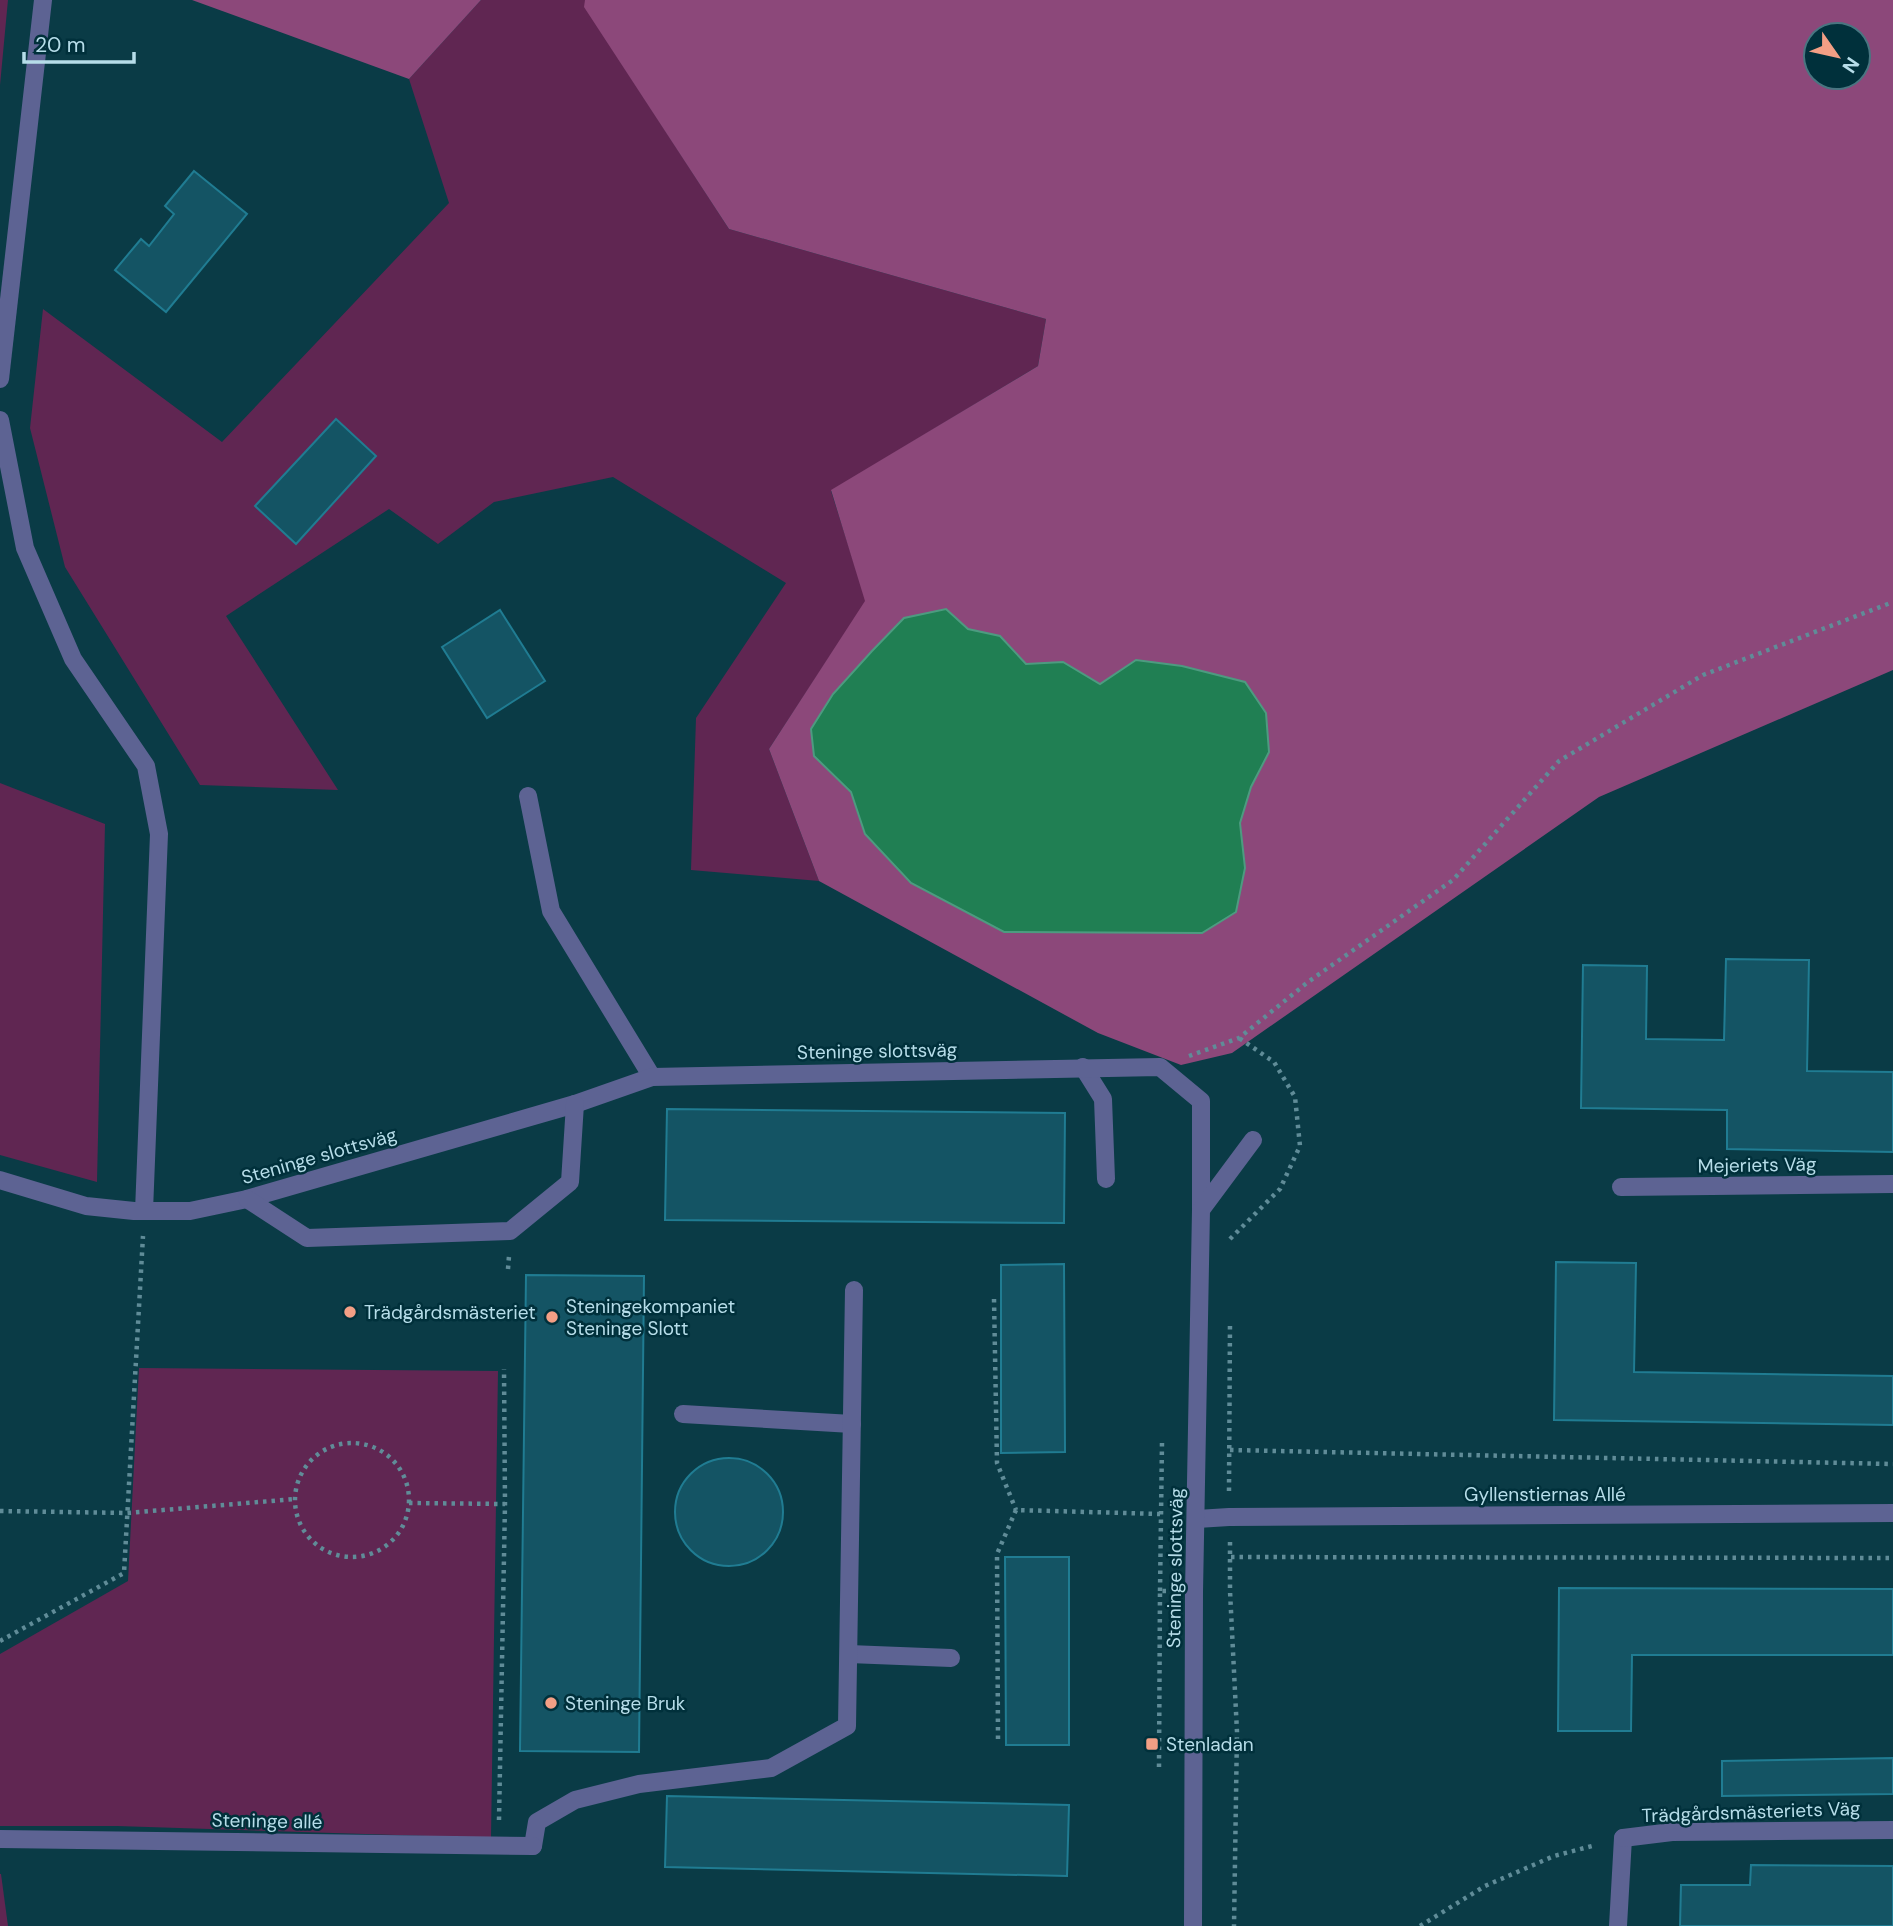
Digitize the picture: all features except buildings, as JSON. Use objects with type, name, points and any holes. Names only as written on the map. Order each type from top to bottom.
[{"type":"street","points":[[0,379],[43,0]]},
{"type":"street","points":[[0,420],[25,548],[73,659],[146,766],[159,834],[144,1211],[86,1206],[0,1180]]},
{"type":"street","points":[[528,796],[551,911],[652,1077]]},
{"type":"street","points":[[1083,1067],[1103,1099],[1106,1179]]},
{"type":"street","name":"Steninge slottsväg","points":[[144,1211],[190,1211],[247,1199],[575,1104],[652,1077],[1160,1067],[1200,1101],[1193,1926]]},
{"type":"street","points":[[247,1199],[307,1238],[510,1231],[569,1182],[575,1104]]},
{"type":"street","points":[[1201,1210],[1253,1140]]},
{"type":"street","name":"Mejeriets Väg","points":[[1621,1187],[1893,1184]]},
{"type":"street","points":[[854,1290],[849,1654],[951,1658]]},
{"type":"street","points":[[682,1414],[852,1424]]},
{"type":"street","name":"Gyllenstiernas Allé","points":[[1197,1519],[1893,1513]]},
{"type":"street","name":"Steninge allé","points":[[0,1839],[533,1846],[537,1822],[575,1800],[639,1784],[771,1768],[847,1726],[849,1654]]},
{"type":"street","name":"Trädgårdsmästeriets Väg","points":[[1623,1838],[1672,1832],[1893,1830]]},
{"type":"street","points":[[1618,1926],[1623,1838]]},
{"type":"path","points":[[1160,1067],[1239,1038],[1308,982],[1453,880],[1559,761],[1703,675],[1893,602]]},
{"type":"path","points":[[1230,1251],[1230,1238],[1280,1189],[1300,1146],[1295,1097],[1274,1062],[1239,1038]]},
{"type":"path","points":[[0,1642],[124,1573],[144,1211]]},
{"type":"path","points":[[994,1299],[997,1463],[1016,1510],[997,1554],[998,1739]]},
{"type":"path","points":[[1230,1317],[1230,1591],[1237,1732],[1234,1926]]},
{"type":"path","points":[[499,1845],[505,1504],[504,1369]]},
{"type":"path","points":[[1160,1591],[1162,1442]]},
{"type":"path","points":[[354,1443],[372,1446],[388,1455],[404,1477],[409,1503],[405,1522],[394,1539],[379,1551],[360,1557],[340,1556],[322,1549],[307,1536],[298,1518],[295,1499],[298,1481],[307,1465],[320,1453],[337,1445],[354,1443]]},
{"type":"path","points":[[1230,1450],[1893,1464]]},
{"type":"path","points":[[0,1511],[127,1513],[295,1499]]},
{"type":"path","points":[[409,1503],[505,1504]]},
{"type":"path","points":[[1016,1510],[1160,1514]]},
{"type":"path","points":[[1231,1557],[1893,1558]]},
{"type":"path","name":"Trädgårdsmästeriets Väg","points":[[1420,1926],[1485,1886],[1554,1856],[1623,1838]]},
{"type":"shaded area","points":[[0,0],[8,0],[0,85]]},
{"type":"shaded area","points":[[192,0],[481,0],[409,79]]},
{"type":"shaded area","points":[[481,0],[585,0],[585,7],[729,229],[1046,319],[1038,366],[831,491],[866,601],[769,749],[819,881],[691,870],[696,718],[786,583],[613,477],[494,502],[438,544],[389,509],[226,616],[338,790],[200,785],[65,567],[30,428],[43,309],[222,442],[449,203],[409,79]]},
{"type":"shaded area","points":[[585,0],[1893,0],[1893,670],[1599,797],[1232,1053],[1181,1065],[1098,1033],[819,881],[769,749],[865,601],[831,490],[1038,366],[1046,319],[729,229],[584,7]]},
{"type":"shaded area","points":[[946,609],[968,629],[1000,636],[1026,664],[1063,662],[1100,684],[1136,660],[1182,666],[1245,682],[1266,713],[1269,752],[1251,787],[1240,823],[1245,868],[1236,912],[1202,933],[1004,932],[911,883],[865,834],[851,792],[814,756],[811,729],[833,694],[904,618]]},
{"type":"shaded area","points":[[0,783],[105,824],[97,1182],[0,1155]]},
{"type":"shaded area","points":[[139,1368],[498,1371],[491,1838],[117,1826],[0,1826],[0,1654],[128,1581]]},
{"type":"shaded area","points":[[1,1874],[8,1926],[0,1926]]},
{"type":"place","name":"Trädgårdsmästeriet","points":[[350,1312]]},
{"type":"place","name":"Steningekompaniet Steninge Slott","points":[[552,1317]]},
{"type":"place","name":"Steninge Bruk","points":[[551,1703]]},
{"type":"place","name":"Stenladan","points":[[1152,1744]]}]
